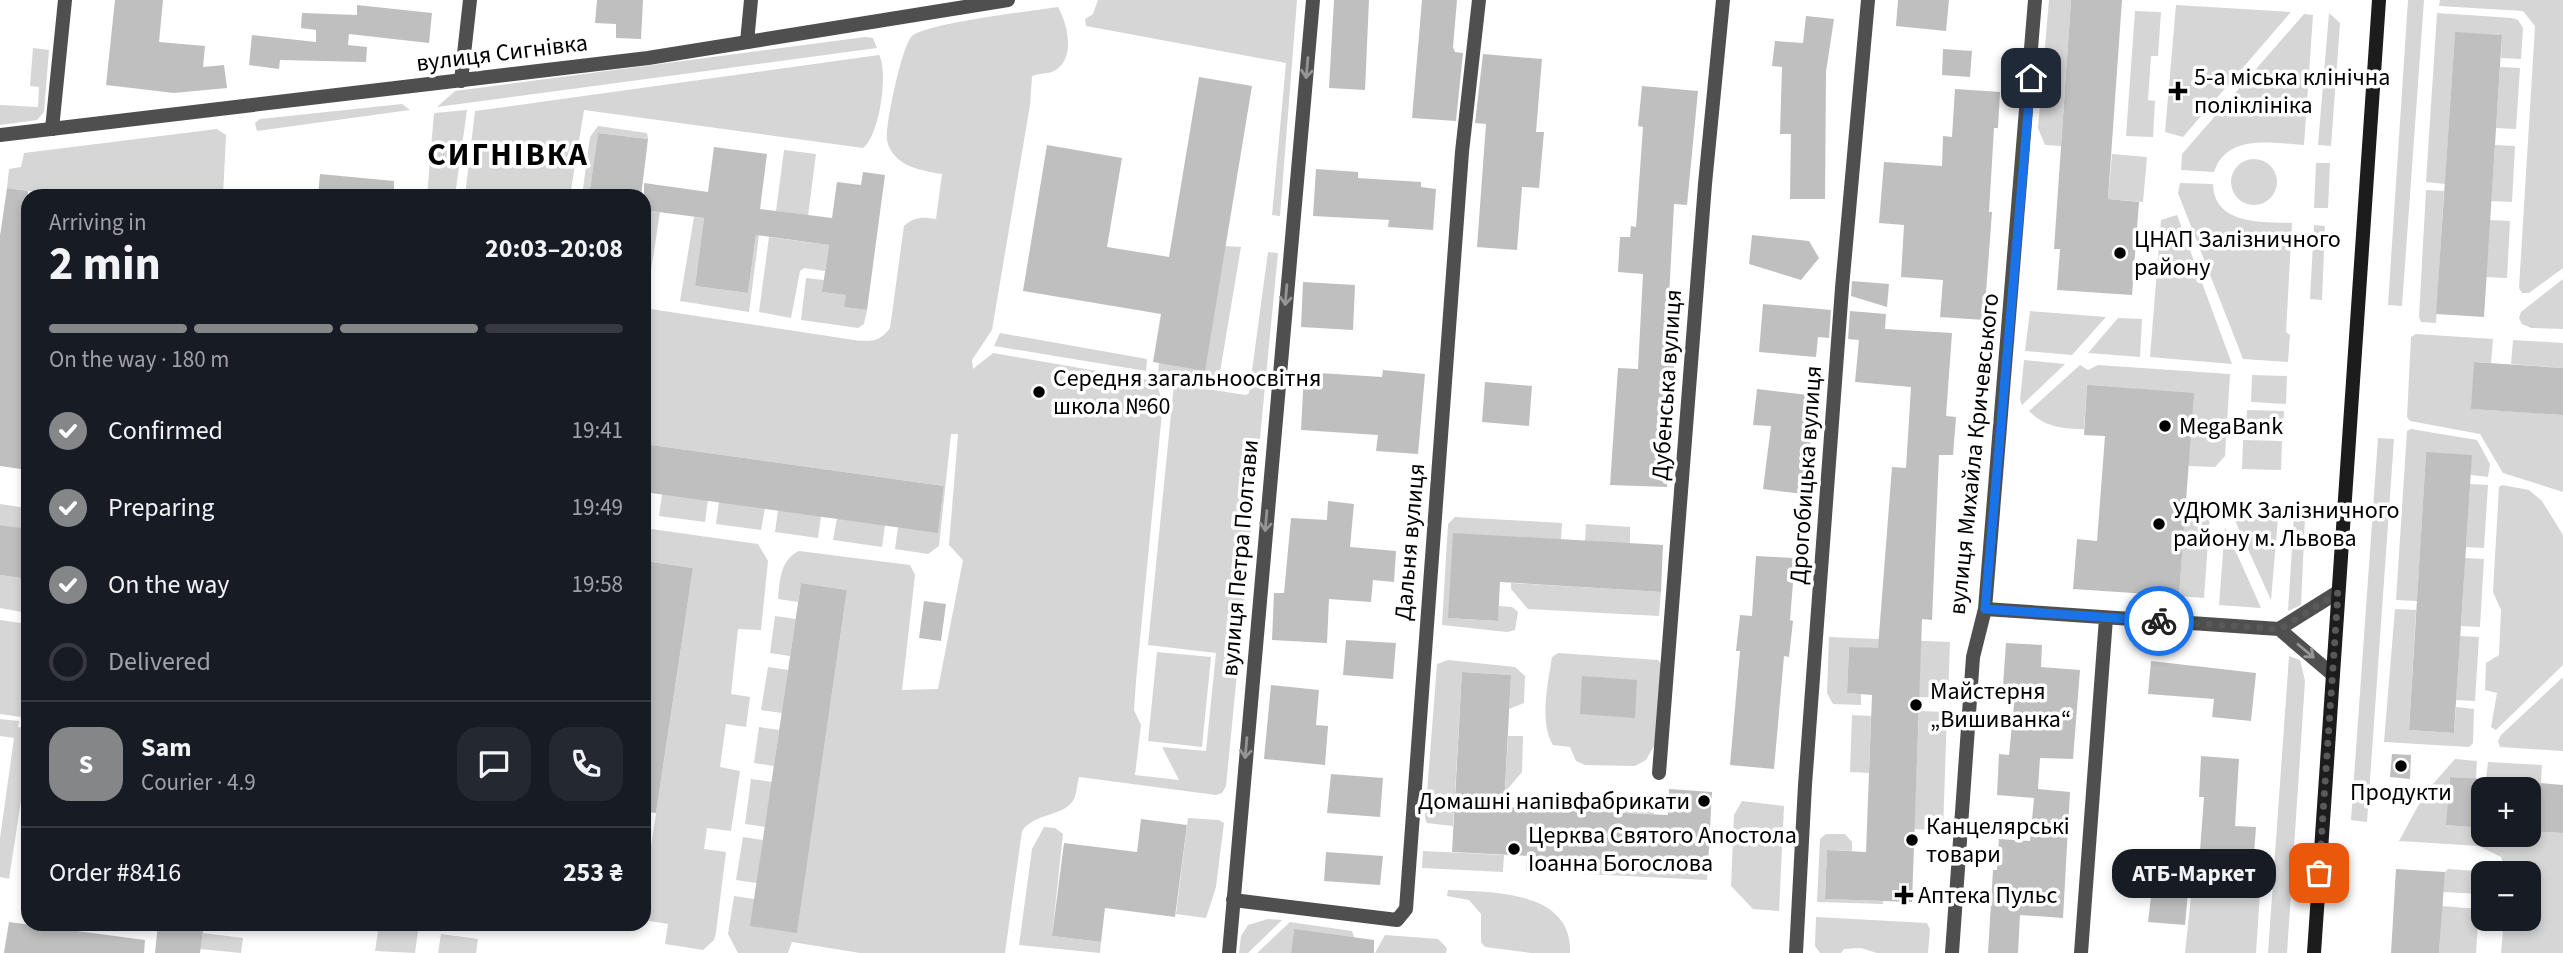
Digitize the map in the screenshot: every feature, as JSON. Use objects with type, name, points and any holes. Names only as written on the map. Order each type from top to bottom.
[{"type":"main road","points":[[2314,953],[2379,0]]},
{"type":"street","points":[[52,129],[65,0]]},
{"type":"street","points":[[461,81],[470,0]]},
{"type":"street","points":[[747,42],[751,0]]},
{"type":"street","name":"вулиця Сигнівка","points":[[0,135],[461,81],[747,42],[1008,0]]},
{"type":"street","name":"вулиця Петра Полтави","points":[[1229,953],[1313,0]]},
{"type":"street","name":"Дальня вулиця","points":[[1233,900],[1397,920],[1406,909],[1462,152],[1479,0]]},
{"type":"street","name":"Дубенська вулиця","points":[[1659,773],[1723,0]]},
{"type":"street","name":"Дрогобицька вулиця","points":[[1796,953],[1840,315],[1868,0]]},
{"type":"street","name":"вулиця Михайла Кричевського","points":[[1952,953],[1973,657],[1985,609],[2035,0]]},
{"type":"street","points":[[1985,609],[2280,629],[2338,593]]},
{"type":"street","points":[[2081,953],[2106,618]]},
{"type":"street","points":[[2280,629],[2332,674]]},
{"type":"shaded area","points":[[1098,0],[1297,0],[1280,216],[1272,215],[1286,63],[1086,26],[1085,19],[1093,14]]},
{"type":"shaded area","points":[[2049,0],[2071,0],[2061,146],[2045,145],[2038,128]]},
{"type":"shaded area","points":[[2408,0],[2424,0],[2402,306],[2388,305]]},
{"type":"shaded area","points":[[2440,0],[2563,0],[2563,268],[2529,293],[2522,293],[2519,288],[2535,26],[2523,11],[2439,6]]},
{"type":"shaded area","points":[[2176,5],[2291,12],[2183,137],[2165,132]]},
{"type":"shaded area","points":[[1058,7],[1067,31],[1068,49],[1066,58],[1054,71],[1032,76],[1030,105],[992,330],[972,360],[973,369],[993,353],[1155,381],[1163,402],[1136,681],[1134,710],[1141,725],[1135,775],[1179,780],[1162,747],[1206,751],[1216,653],[1148,645],[1174,384],[1246,395],[1249,393],[1268,252],[1278,253],[1226,786],[1222,793],[1216,795],[1079,777],[1075,797],[1070,805],[1034,821],[1022,831],[1005,953],[860,953],[792,942],[788,953],[738,953],[728,934],[734,896],[754,899],[797,932],[847,590],[801,583],[798,602],[778,599],[785,565],[799,551],[910,565],[915,575],[902,690],[938,689],[963,560],[949,545],[958,434],[951,434],[939,546],[928,554],[895,549],[898,527],[938,532],[944,486],[651,445],[651,309],[854,340],[870,341],[883,336],[890,328],[904,226],[919,218],[936,219],[942,174],[909,166],[895,156],[887,140],[895,86],[904,54],[912,36],[922,31],[981,18]]},
{"type":"shaded area","points":[[2135,11],[2161,12],[2158,56],[2151,56],[2148,100],[2155,101],[2153,137],[2126,136]]},
{"type":"shaded area","points":[[2329,13],[2340,23],[2331,146],[2318,145]]},
{"type":"shaded area","points":[[2437,13],[2512,18],[2518,20],[2523,28],[2521,59],[2501,58],[2502,35],[2455,33],[2445,184],[2426,182]]},
{"type":"shaded area","points":[[2304,14],[2313,15],[2304,145],[2252,143],[2229,151],[2214,172],[2181,170],[2182,154]]},
{"type":"shaded area","points":[[873,38],[877,48],[437,107],[455,91]]},
{"type":"shaded area","points":[[33,48],[49,50],[44,112],[37,120],[0,125],[0,105],[38,107],[39,87],[30,86]]},
{"type":"shaded area","points":[[879,55],[882,63],[883,89],[878,118],[869,142],[863,148],[584,110],[571,189],[466,189],[475,111]]},
{"type":"shaded area","points":[[2500,67],[2520,68],[2516,129],[2496,128]]},
{"type":"shaded area","points":[[402,104],[410,110],[257,131],[255,123],[260,119]]},
{"type":"shaded area","points":[[467,110],[456,189],[428,189],[434,113]]},
{"type":"shaded area","points":[[598,126],[647,133],[648,139],[598,133],[590,189],[583,189],[590,137]]},
{"type":"shaded area","points":[[217,129],[226,135],[223,189],[7,188],[9,169],[21,167],[24,153]]},
{"type":"shaded area","points":[[2495,145],[2515,146],[2512,202],[2491,201]]},
{"type":"shaded area","points":[[784,150],[816,154],[808,216],[776,211]]},
{"type":"shaded area","points":[[2112,154],[2147,157],[2143,202],[2108,199]]},
{"type":"shaded area","points":[[2254,159],[2270,166],[2277,182],[2270,198],[2254,205],[2238,198],[2231,182],[2238,166]]},
{"type":"shaded area","points":[[2316,163],[2330,163],[2328,208],[2314,208]]},
{"type":"shaded area","points":[[2180,183],[2213,184],[2215,197],[2222,207],[2242,218],[2292,223],[2286,332],[2290,335],[2288,362],[2243,359],[2178,193]]},
{"type":"shaded area","points":[[2426,190],[2444,191],[2436,323],[2421,322],[2419,317]]},
{"type":"shaded area","points":[[651,211],[660,212],[651,270]]},
{"type":"shaded area","points":[[2177,215],[2232,364],[2150,357],[2161,220]]},
{"type":"shaded area","points":[[694,217],[704,218],[695,286],[748,293],[756,235],[759,235],[749,312],[680,301]]},
{"type":"shaded area","points":[[2490,220],[2510,221],[2507,278],[2486,277]]},
{"type":"shaded area","points":[[2314,225],[2325,226],[2322,300],[2310,299]]},
{"type":"shaded area","points":[[769,237],[829,245],[825,271],[804,268],[800,271],[791,318],[759,312]]},
{"type":"shaded area","points":[[1225,246],[1241,247],[1218,384],[1158,375],[1159,363]]},
{"type":"shaded area","points":[[806,278],[824,280],[823,292],[846,295],[845,307],[867,310],[864,324],[858,328],[801,320]]},
{"type":"shaded area","points":[[2563,279],[2563,329],[2531,328],[2522,324],[2519,318],[2521,312]]},
{"type":"shaded area","points":[[2030,311],[2106,317],[2072,355],[2025,351]]},
{"type":"shaded area","points":[[2118,318],[2142,319],[2140,357],[2088,353]]},
{"type":"shaded area","points":[[1000,333],[1147,359],[1146,371],[994,346]]},
{"type":"shaded area","points":[[2416,334],[2493,339],[2491,363],[2475,362],[2472,409],[2563,415],[2563,492],[2503,473],[2480,434],[2410,421],[2407,417],[2411,337]]},
{"type":"shaded area","points":[[2513,340],[2563,343],[2563,368],[2511,364]]},
{"type":"shaded area","points":[[2024,360],[2065,364],[2022,405],[2020,400]]},
{"type":"shaded area","points":[[2080,365],[2088,370],[2098,365],[2230,374],[2225,456],[2215,467],[2189,466],[2087,385],[2084,429],[2055,426],[2041,421],[2029,411]]},
{"type":"shaded area","points":[[2252,375],[2287,376],[2286,404],[2251,402]]},
{"type":"shaded area","points":[[2247,410],[2284,411],[2283,436],[2246,435]]},
{"type":"shaded area","points":[[2411,429],[2477,440],[2490,464],[2488,477],[2471,475],[2426,452],[2417,601],[2396,600],[2407,431]]},
{"type":"shaded area","points":[[2378,438],[2394,439],[2367,822],[2351,820]]},
{"type":"shaded area","points":[[2243,440],[2282,441],[2281,470],[2242,469]]},
{"type":"shaded area","points":[[2470,484],[2488,485],[2484,548],[2466,547]]},
{"type":"shaded area","points":[[2502,485],[2529,490],[2542,501],[2563,535],[2563,665],[2496,730],[2491,727],[2497,693],[2485,690],[2486,663],[2499,655],[2501,610],[2493,592],[2499,487]]},
{"type":"shaded area","points":[[662,494],[708,500],[705,522],[659,516]]},
{"type":"shaded area","points":[[719,502],[765,508],[761,530],[716,524]]},
{"type":"shaded area","points":[[0,504],[21,507],[21,529],[0,525]]},
{"type":"shaded area","points":[[778,510],[821,516],[818,538],[775,532]]},
{"type":"shaded area","points":[[2185,512],[2210,514],[2204,598],[2179,596]]},
{"type":"shaded area","points":[[2233,516],[2278,518],[2271,600]]},
{"type":"shaded area","points":[[2294,516],[2305,517],[2301,605],[2288,611]]},
{"type":"shaded area","points":[[1455,517],[1562,523],[1561,539],[1448,618],[1497,621],[1499,606],[1512,607],[1518,612],[1515,630],[1507,632],[1442,625],[1448,524]]},
{"type":"shaded area","points":[[837,518],[885,525],[882,547],[833,540]]},
{"type":"shaded area","points":[[1586,524],[1630,527],[1630,544],[1585,541]]},
{"type":"shaded area","points":[[2225,527],[2261,608],[2219,605]]},
{"type":"shaded area","points":[[651,529],[758,544],[768,561],[761,630],[738,629],[731,694],[750,697],[746,727],[726,724],[720,767],[740,771],[731,831],[707,828],[704,849],[726,852],[716,932],[714,940],[703,950],[665,944],[668,924],[651,921],[651,847],[693,568],[651,562]]},
{"type":"shaded area","points":[[2465,558],[2484,559],[2480,627],[2461,626]]},
{"type":"shaded area","points":[[0,575],[21,578],[21,612],[0,608]]},
{"type":"shaded area","points":[[1511,583],[1661,592],[1659,616],[1528,609],[1511,589]]},
{"type":"shaded area","points":[[2395,609],[2416,610],[2409,730],[2454,733],[2456,707],[2474,709],[2473,743],[2469,747],[2384,742]]},
{"type":"shaded area","points":[[775,616],[796,619],[790,656],[770,653]]},
{"type":"shaded area","points":[[0,620],[21,623],[21,717],[0,714]]},
{"type":"shaded area","points":[[2460,636],[2479,637],[2475,701],[2456,700]]},
{"type":"shaded area","points":[[1829,637],[1950,642],[1948,698],[1919,697],[1849,647],[1847,693],[1861,694],[1861,705],[1833,704],[1827,693]]},
{"type":"shaded area","points":[[1157,652],[1211,657],[1202,747],[1148,741]]},
{"type":"shaded area","points":[[1558,653],[1658,660],[1662,665],[1655,744],[1646,760],[1635,766],[1585,765],[1576,761],[1570,747],[1553,745],[1545,714],[1552,657]]},
{"type":"shaded area","points":[[2289,656],[2300,660],[2305,681],[2287,953],[2268,953]]},
{"type":"shaded area","points":[[1448,660],[1515,667],[1525,676],[1524,703],[1509,709],[1511,675],[1462,672],[1453,826],[1427,823],[1425,818],[1437,664]]},
{"type":"shaded area","points":[[768,667],[788,670],[782,713],[761,710]]},
{"type":"shaded area","points":[[2563,677],[2563,751],[2500,747],[2498,741],[2501,735]]},
{"type":"shaded area","points":[[1919,711],[1947,712],[1943,831],[1914,829]]},
{"type":"shaded area","points":[[1852,715],[1871,716],[1869,773],[1850,772]]},
{"type":"shaded area","points":[[0,719],[19,721],[21,801],[9,879],[0,877],[0,838],[14,738],[0,736]]},
{"type":"shaded area","points":[[759,727],[779,730],[774,766],[754,763]]},
{"type":"shaded area","points":[[1508,736],[1523,736],[1522,772],[1505,792]]},
{"type":"shaded area","points":[[2455,759],[2477,761],[2476,777],[2450,777],[2447,825],[2471,827],[2471,846],[2399,841],[2425,793]]},
{"type":"shaded area","points":[[2488,762],[2542,765],[2541,783],[2541,777],[2486,777]]},
{"type":"shaded area","points":[[751,779],[772,782],[765,827],[745,824]]},
{"type":"shaded area","points":[[1523,794],[1569,796],[1568,810],[1518,807]]},
{"type":"shaded area","points":[[1587,798],[1655,801],[1654,814],[1586,811]]},
{"type":"shaded area","points":[[1742,801],[1784,806],[1779,911],[1753,909],[1731,886],[1734,815]]},
{"type":"shaded area","points":[[1188,818],[1219,820],[1224,823],[1216,887],[1206,918],[1176,914]]},
{"type":"shaded area","points":[[1044,827],[1055,828],[1063,834],[1052,936],[1101,942],[1100,953],[1019,945],[1032,849]]},
{"type":"shaded area","points":[[2541,832],[2563,833],[2563,953],[2501,953],[2503,931],[2541,931],[2541,861],[2502,861],[2501,857],[2481,847],[2541,847]]},
{"type":"shaded area","points":[[1826,834],[1845,834],[1852,842],[1852,851],[1827,850],[1825,899],[1883,901],[1883,904],[1817,902],[1820,839]]},
{"type":"shaded area","points":[[743,837],[763,840],[757,883],[736,880]]},
{"type":"shaded area","points":[[1423,851],[1504,855],[1503,872],[1422,868]]},
{"type":"shaded area","points":[[1527,856],[1708,865],[1707,880],[1526,871]]},
{"type":"shaded area","points":[[2448,869],[2471,871],[2471,894],[2443,892],[2445,872]]},
{"type":"shaded area","points":[[2192,887],[2260,892],[2256,953],[2185,953]]},
{"type":"shaded area","points":[[1448,890],[1506,894],[1544,906],[1558,917],[1567,932],[1570,953],[1531,953],[1485,947],[1481,942],[1481,914],[1469,900],[1447,896]]},
{"type":"shaded area","points":[[2442,906],[2471,908],[2471,931],[2478,931],[2476,953],[2439,953]]},
{"type":"shaded area","points":[[1816,917],[1927,923],[1930,929],[1928,953],[1877,953],[1861,948],[1844,949],[1841,953],[1820,953],[1815,946]]},
{"type":"shaded area","points":[[1268,919],[1282,920],[1248,953],[1239,953],[1241,936],[1248,925]]},
{"type":"shaded area","points":[[1290,922],[1352,931],[1355,940],[1294,930],[1291,953],[1257,953]]},
{"type":"shaded area","points":[[378,931],[418,931],[415,953],[375,951]]},
{"type":"shaded area","points":[[203,933],[243,938],[241,953],[200,949]]},
{"type":"shaded area","points":[[441,934],[478,939],[476,953],[438,953]]},
{"type":"shaded area","points":[[1385,935],[1438,939],[1447,948],[1446,953],[1375,953]]},
{"type":"building","points":[[115,0],[163,0],[159,42],[205,46],[203,67],[224,65],[227,88],[174,93],[106,85]]},
{"type":"building","points":[[597,0],[643,0],[641,39],[616,38],[616,24],[595,23]]},
{"type":"building","points":[[1334,0],[1369,0],[1365,90],[1329,88]]},
{"type":"building","points":[[1422,0],[1457,0],[1453,47],[1455,52],[1463,53],[1456,121],[1412,118]]},
{"type":"building","points":[[1898,0],[1949,0],[1946,31],[1896,26]]},
{"type":"building","points":[[2071,0],[2122,0],[2108,199],[2139,202],[2132,295],[2057,290],[2060,249],[2054,249]]},
{"type":"building","points":[[357,5],[432,13],[429,43],[349,34],[348,45],[367,47],[366,62],[280,60],[279,69],[249,65],[252,35],[316,42],[316,30],[301,28],[302,13],[357,15]]},
{"type":"building","points":[[1806,16],[1834,19],[1826,72],[1825,199],[1790,199],[1791,134],[1780,134],[1782,67],[1772,66],[1775,41],[1803,43]]},
{"type":"building","points":[[2455,32],[2502,35],[2484,317],[2436,314]]},
{"type":"building","points":[[1943,49],[1972,51],[1970,77],[1942,75]]},
{"type":"building","points":[[1483,54],[1542,59],[1536,132],[1544,132],[1539,188],[1522,187],[1517,250],[1477,247],[1486,124],[1475,123]]},
{"type":"building","points":[[1199,77],[1252,86],[1205,371],[1153,362],[1161,314],[1023,291],[1047,145],[1122,158],[1107,247],[1169,257]]},
{"type":"building","points":[[1642,86],[1698,91],[1687,205],[1674,204],[1669,297],[1682,298],[1680,337],[1676,337],[1667,487],[1610,485],[1618,368],[1638,369],[1643,274],[1618,272],[1620,237],[1630,237],[1631,226],[1636,227],[1643,127],[1638,126]]},
{"type":"building","points":[[1955,89],[2000,92],[1998,128],[1994,128],[1989,212],[1992,212],[1984,320],[1940,317],[1943,280],[1901,277],[1904,225],[1879,223],[1884,162],[1942,166],[1943,136],[1952,137]]},
{"type":"building","points":[[598,133],[648,139],[642,189],[590,189]]},
{"type":"building","points":[[714,147],[767,154],[760,209],[832,218],[837,182],[861,185],[863,172],[885,175],[867,310],[844,307],[846,295],[822,292],[829,245],[756,235],[748,293],[695,286],[704,218],[651,211],[651,189],[644,189],[644,183],[708,192]]},
{"type":"building","points":[[1316,169],[1358,172],[1358,178],[1421,182],[1421,187],[1436,189],[1433,230],[1388,227],[1389,220],[1313,216]]},
{"type":"building","points":[[320,174],[394,181],[394,189],[319,189]]},
{"type":"building","points":[[7,188],[21,190],[21,469],[0,466],[0,236]]},
{"type":"building","points":[[1752,235],[1809,241],[1819,258],[1801,280],[1749,264]]},
{"type":"building","points":[[1852,281],[1889,284],[1887,307],[1851,296]]},
{"type":"building","points":[[1303,282],[1355,285],[1353,330],[1301,327]]},
{"type":"building","points":[[1763,304],[1831,310],[1829,338],[1818,337],[1816,357],[1759,352]]},
{"type":"building","points":[[1850,311],[1886,314],[1885,329],[1952,333],[1946,416],[1956,417],[1953,455],[1939,455],[1932,620],[1922,619],[1912,902],[1825,899],[1827,850],[1866,852],[1872,695],[1847,693],[1849,647],[1878,648],[1892,467],[1906,468],[1911,387],[1855,382],[1859,340],[1848,339]]},
{"type":"building","points":[[2474,362],[2563,368],[2563,415],[2471,409]]},
{"type":"building","points":[[1383,370],[1425,374],[1418,454],[1376,451],[1378,435],[1301,430],[1304,372],[1382,377]]},
{"type":"building","points":[[1485,382],[1532,386],[1529,426],[1482,422]]},
{"type":"building","points":[[2087,385],[2194,393],[2179,596],[2073,589],[2077,539],[2097,541],[2105,436],[2084,435]]},
{"type":"building","points":[[1757,389],[1817,396],[1803,494],[1763,489],[1771,426],[1753,425]]},
{"type":"building","points":[[651,445],[944,486],[938,533],[651,493]]},
{"type":"building","points":[[2426,452],[2472,455],[2454,733],[2409,730]]},
{"type":"building","points":[[1328,501],[1354,504],[1350,547],[1396,551],[1394,582],[1373,580],[1371,602],[1329,599],[1327,643],[1272,640],[1274,593],[1284,593],[1291,518],[1327,520]]},
{"type":"building","points":[[0,525],[21,528],[21,578],[0,575]]},
{"type":"building","points":[[1453,533],[1663,545],[1661,592],[1500,582],[1498,621],[1448,618]]},
{"type":"building","points":[[1756,556],[1795,558],[1790,620],[1793,621],[1789,657],[1784,656],[1774,769],[1730,765],[1740,651],[1736,651],[1740,615],[1752,616]]},
{"type":"building","points":[[651,562],[693,568],[656,813],[651,813]]},
{"type":"building","points":[[801,583],[847,590],[797,933],[750,926]]},
{"type":"building","points":[[924,601],[946,604],[941,641],[919,638]]},
{"type":"building","points":[[1346,640],[1396,643],[1393,679],[1343,675]]},
{"type":"building","points":[[2006,643],[2042,645],[2041,667],[2080,670],[2073,759],[2040,758],[2038,789],[2070,792],[2063,918],[2020,915],[2018,953],[1988,953],[1993,870],[1997,870],[1999,839],[2030,841],[2034,798],[1997,795],[1999,754],[2009,755],[2016,685],[2003,685]]},
{"type":"building","points":[[2151,661],[2256,673],[2251,721],[2212,717],[2214,699],[2148,694]]},
{"type":"building","points":[[1462,672],[1511,675],[1504,807],[1668,815],[1669,789],[1712,792],[1708,865],[1452,852]]},
{"type":"building","points":[[1582,676],[1637,680],[1635,718],[1580,714]]},
{"type":"building","points":[[1271,685],[1319,690],[1316,725],[1328,726],[1325,765],[1264,759]]},
{"type":"building","name":"Продукти","points":[[2392,754],[2411,755],[2410,779],[2390,777]]},
{"type":"building","points":[[2201,756],[2239,759],[2235,826],[2256,827],[2253,867],[2199,864],[2204,797],[2199,797]]},
{"type":"building","points":[[1331,774],[1383,778],[1380,817],[1327,813]]},
{"type":"building","points":[[2450,777],[2471,778],[2471,827],[2446,825]]},
{"type":"building","points":[[2541,783],[2563,785],[2563,833],[2541,832]]},
{"type":"building","points":[[1141,819],[1187,825],[1175,917],[1105,908],[1101,942],[1052,936],[1064,843],[1137,852]]},
{"type":"building","points":[[1326,852],[1383,856],[1380,885],[1324,881]]},
{"type":"building","points":[[2396,869],[2445,872],[2439,953],[2391,953]]},
{"type":"building","points":[[2152,888],[2188,892],[2185,925],[2148,922]]},
{"type":"building","points":[[9,922],[21,924],[21,931],[77,931],[145,940],[144,953],[4,953]]},
{"type":"building","points":[[1294,929],[1374,940],[1374,953],[1291,953]]},
{"type":"building","points":[[157,931],[203,931],[200,953],[155,953]]},
{"type":"way so far","points":[[2159,621],[2280,629],[2338,593],[2319,873]]},
{"type":"place","name":"5-а міська клінічна поліклініка","points":[[2178,91]]},
{"type":"place","name":"ЦНАП Залізничного району","points":[[2120,253]]},
{"type":"place","name":"Середня загальноосвітня школа №60","points":[[1039,392]]},
{"type":"place","name":"MegaBank","points":[[2165,426]]},
{"type":"place","name":"УДЮМК Залізничного району м. Львова","points":[[2159,524]]},
{"type":"place","name":"Майстерня „Вишиванка“","points":[[1916,705]]},
{"type":"place","name":"Продукти","points":[[2401,766]]},
{"type":"place","name":"Домашні напівфабрикати","points":[[1704,801]]},
{"type":"place","name":"Канцелярські товари","points":[[1912,840]]},
{"type":"place","name":"Церква Святого Апостола Іоанна Богослова","points":[[1514,849]]},
{"type":"place","name":"АТБ-Маркет","points":[[2319,873]]},
{"type":"place","name":"Аптека Пульс","points":[[1904,895]]},
{"type":"district","name":"СИГНІВКА","points":[[508,155]]},
{"type":"route","points":[[2031,78],[1985,609],[2159,621]]}]
